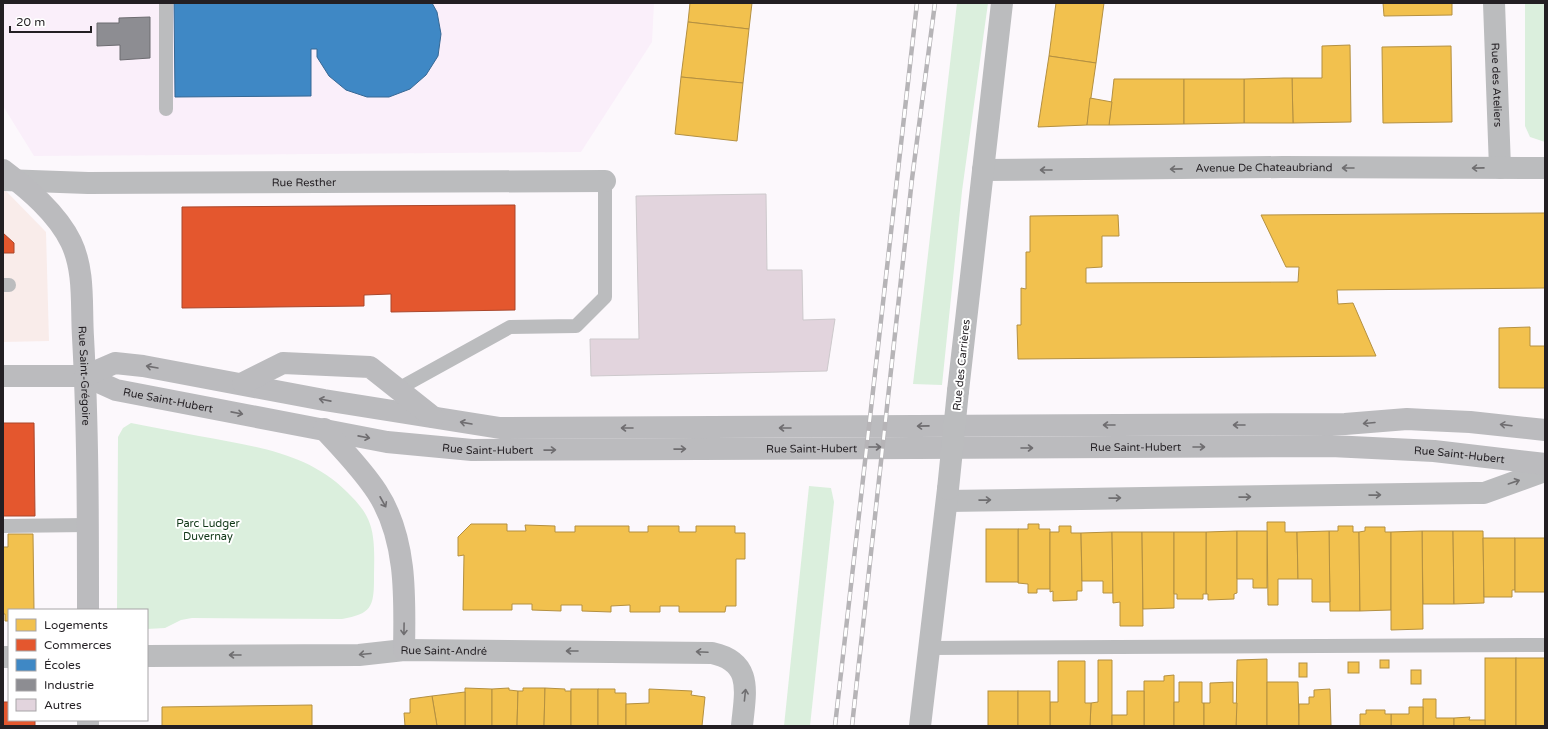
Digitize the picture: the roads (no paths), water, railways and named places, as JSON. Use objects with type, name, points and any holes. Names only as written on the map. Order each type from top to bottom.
[{"type":"street","name":"Rue des Carrières","points":[[920,726],[1002,3]]},
{"type":"street","name":"Rue des Ateliers","points":[[1494,3],[1500,168]]},
{"type":"street","name":"Avenue De Chateaubriand","points":[[983,170],[1545,168]]},
{"type":"street","name":"Rue Resther","points":[[7,177],[88,183],[605,181]]},
{"type":"street","name":"Rue Saint-Grégoire","points":[[7,177],[51,214],[66,233],[74,249],[81,289],[88,431],[88,609]]},
{"type":"street","name":"Rue Saint-Hubert","points":[[3,376],[85,376],[115,363],[142,366],[243,383],[324,400],[500,428],[1345,424],[1407,419],[1470,422],[1545,430]]},
{"type":"street","points":[[243,383],[283,363],[370,367],[433,417]]},
{"type":"street","name":"Rue Saint-Hubert","points":[[85,376],[116,390],[387,442],[472,450],[822,447],[1331,446],[1456,453],[1545,464]]},
{"type":"street","points":[[324,429],[361,470],[375,489],[387,510],[394,530],[402,569],[404,650]]},
{"type":"street","points":[[947,495],[1484,493],[1545,471]]},
{"type":"street","name":"Rue Saint-André","points":[[148,656],[358,655],[404,650],[700,652],[722,655],[737,666],[745,682],[742,726]]},
{"type":"lane","points":[[166,3],[166,109]]},
{"type":"lane","points":[[398,388],[510,328],[576,326],[581,322],[605,297],[605,181]]},
{"type":"lane","points":[[3,526],[88,525]]},
{"type":"lane","points":[[929,648],[1545,645]]},
{"type":"railway","points":[[835,726],[917,3]]},
{"type":"railway","points":[[852,726],[912,179],[935,3]]},
{"type":"park label","name":"Parc Ludger Duvernay","points":[[208,529]]}]
